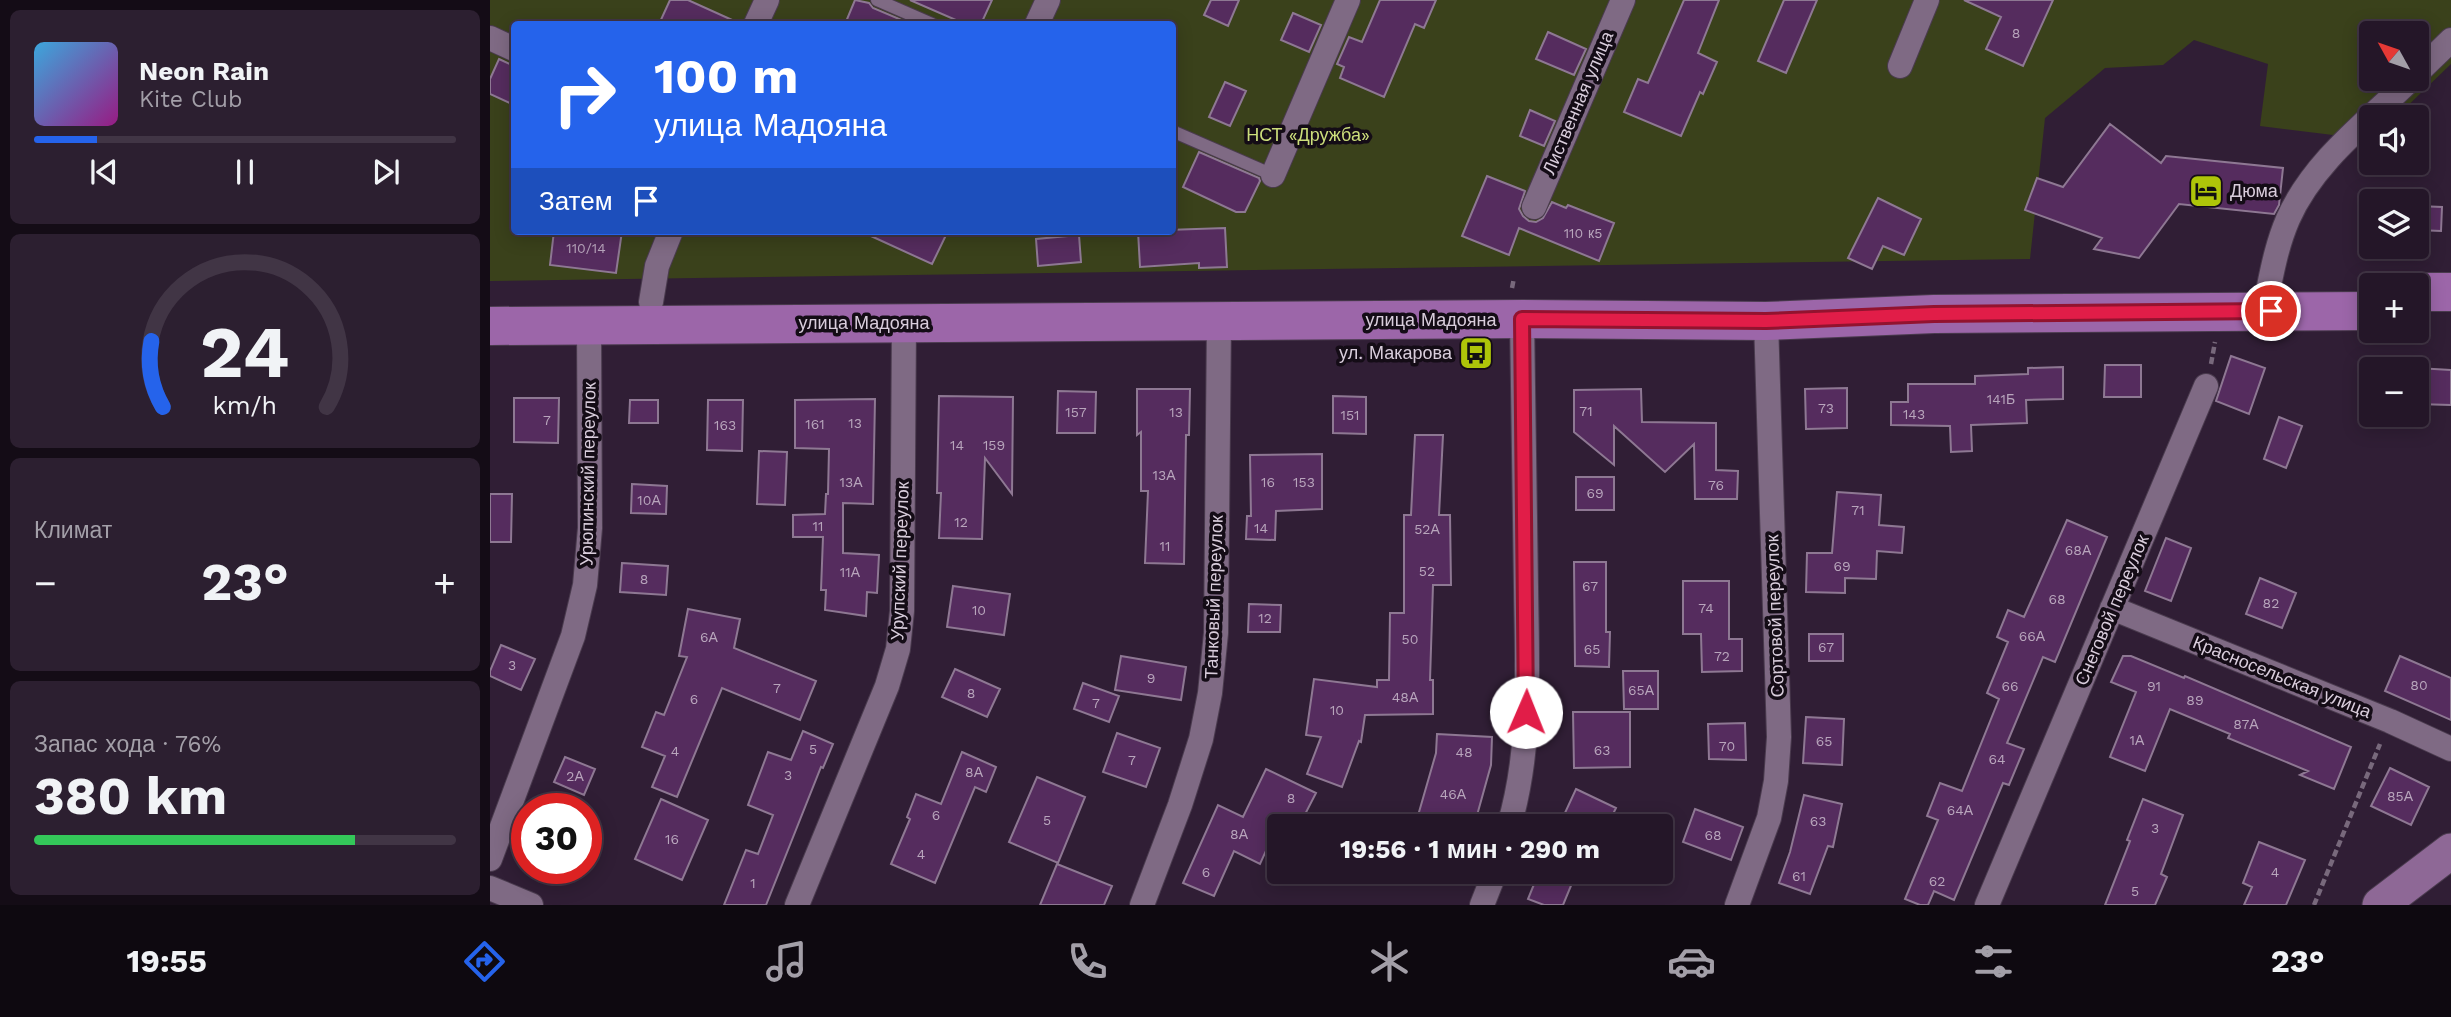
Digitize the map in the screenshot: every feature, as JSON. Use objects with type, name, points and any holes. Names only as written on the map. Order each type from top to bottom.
[{"type":"main road","name":"улица Мадояна","points":[[490,304],[1510,297],[1786,298],[2359,291]]},
{"type":"main road","points":[[2429,292],[2451,292]]},
{"type":"main road","name":"улица Мадояна","points":[[490,326],[1219,320],[1766,321],[1934,314],[2359,311]]},
{"type":"main road","points":[[2429,311],[2451,311]]},
{"type":"street","points":[[757,21],[767,0]]},
{"type":"street","points":[[1038,21],[1048,0]]},
{"type":"street","points":[[1273,175],[1348,0]]},
{"type":"street","name":"Лиственная улица","points":[[1534,207],[1623,0]]},
{"type":"street","points":[[1900,66],[1927,0]]},
{"type":"street","points":[[490,38],[511,48]]},
{"type":"street","points":[[2429,61],[2451,40]]},
{"type":"street","points":[[2268,291],[2281,236],[2308,183],[2329,158],[2399,91]]},
{"type":"street","points":[[651,302],[657,266],[669,235]]},
{"type":"street","points":[[1513,814],[1525,757],[1527,690],[1522,319]]},
{"type":"street","name":"Танковый переулок","points":[[1142,905],[1180,805],[1201,739],[1210,692],[1216,632],[1219,320]]},
{"type":"street","name":"Сортовой переулок","points":[[1737,905],[1769,818],[1776,781],[1779,737],[1766,321]]},
{"type":"street","name":"Урупский переулок","points":[[797,905],[887,686],[898,649],[902,611],[904,323]]},
{"type":"street","name":"Урюпинский переулок","points":[[490,859],[573,636],[585,585],[590,528],[589,325]]},
{"type":"street","name":"Снеговой переулок","points":[[1987,905],[2206,386]]},
{"type":"street","name":"Красносельская улица","points":[[2112,608],[2390,721],[2451,749]]},
{"type":"street","points":[[2380,905],[2451,851]]},
{"type":"street","points":[[1482,905],[1490,884]]},
{"type":"street","points":[[490,888],[531,905]]},
{"type":"lane","points":[[877,0],[925,21]]},
{"type":"lane","points":[[1176,133],[1273,175]]},
{"type":"path","points":[[2206,386],[2221,312]]},
{"type":"path","points":[[2314,905],[2390,721]]},
{"type":"green space","name":"НСТ «Дружба»","points":[[490,0],[2451,0],[2451,64],[2429,85],[2429,21],[2359,21],[2359,91],[2423,91],[2408,105],[2359,105],[2359,130],[2333,135],[2260,126],[2268,64],[2194,40],[2163,65],[2105,68],[2045,118],[2030,259],[490,281]]},
{"type":"building","points":[[670,0],[688,0],[734,21],[660,21]]},
{"type":"building","points":[[855,0],[869,3],[873,8],[904,21],[846,21]]},
{"type":"building","points":[[910,0],[992,0],[982,21],[958,21]]},
{"type":"building","points":[[1211,0],[1239,0],[1228,26],[1204,15]]},
{"type":"building","points":[[1380,0],[1436,0],[1424,28],[1415,24],[1384,97],[1340,78],[1344,67],[1337,64],[1349,37],[1362,42]]},
{"type":"building","points":[[1684,0],[1719,0],[1698,53],[1717,62],[1703,94],[1700,92],[1681,136],[1624,112],[1638,79],[1648,83]]},
{"type":"building","points":[[1784,0],[1817,0],[1786,73],[1758,61]]},
{"type":"building","points":[[1964,0],[2053,0],[2023,66],[1986,49],[2001,17]]},
{"type":"building","points":[[1293,13],[1321,25],[1309,52],[1281,40]]},
{"type":"building","points":[[1548,32],[1586,49],[1574,75],[1536,59]]},
{"type":"building","points":[[499,59],[511,65],[511,104],[490,94],[490,79]]},
{"type":"building","points":[[1225,82],[1246,91],[1230,126],[1209,117]]},
{"type":"building","points":[[1530,110],[1555,121],[1544,146],[1520,136]]},
{"type":"building","name":"Дюма","points":[[2110,124],[2161,163],[2166,156],[2283,168],[2279,205],[2274,214],[2179,204],[2139,258],[2094,249],[2102,238],[2025,210],[2037,178],[2063,187]]},
{"type":"building","points":[[1199,152],[1259,178],[1245,212],[1236,212],[1183,187]]},
{"type":"building","points":[[1487,176],[1525,191],[1519,209],[1529,221],[1536,222],[1543,218],[1552,202],[1566,208],[1568,205],[1614,223],[1599,261],[1519,228],[1509,255],[1462,236]]},
{"type":"building","points":[[1878,198],[1921,219],[1904,255],[1883,246],[1872,269],[1848,258]]},
{"type":"building","points":[[2429,206],[2442,207],[2441,231],[2429,230]]},
{"type":"building","points":[[1225,228],[1227,267],[1199,268],[1199,263],[1140,267],[1138,235],[1176,235],[1176,230]]},
{"type":"building","points":[[554,235],[621,235],[616,273],[550,265]]},
{"type":"building","points":[[869,235],[946,235],[932,264]]},
{"type":"building","points":[[1079,235],[1081,262],[1038,266],[1036,239]]},
{"type":"building","points":[[2231,356],[2265,368],[2249,414],[2216,401]]},
{"type":"building","points":[[2105,365],[2141,365],[2141,397],[2104,397]]},
{"type":"building","points":[[2063,367],[2063,399],[2026,400],[2027,423],[1971,425],[1972,451],[1951,452],[1950,426],[1891,425],[1891,402],[1908,402],[1908,384],[1975,384],[1975,376],[2028,374],[2028,368]]},
{"type":"building","points":[[2429,369],[2451,370],[2451,405],[2429,404]]},
{"type":"building","points":[[1847,388],[1847,428],[1806,429],[1805,389]]},
{"type":"building","points":[[1137,389],[1190,389],[1189,435],[1186,435],[1184,564],[1145,563],[1148,491],[1141,491],[1141,432],[1137,435]]},
{"type":"building","points":[[1641,389],[1642,422],[1716,423],[1716,470],[1738,471],[1737,499],[1695,499],[1694,444],[1665,472],[1614,426],[1614,465],[1574,432],[1574,390]]},
{"type":"building","points":[[1058,391],[1096,392],[1095,433],[1057,433]]},
{"type":"building","points":[[939,396],[1013,397],[1012,494],[985,458],[982,539],[939,538]]},
{"type":"building","points":[[1333,396],[1366,397],[1366,434],[1333,433]]},
{"type":"building","points":[[514,398],[559,398],[558,443],[514,442]]},
{"type":"building","points":[[875,399],[873,504],[843,503],[843,553],[879,555],[877,593],[867,592],[866,616],[825,610],[826,590],[821,590],[823,537],[793,537],[793,515],[825,514],[829,449],[795,448],[795,400]]},
{"type":"building","points":[[630,400],[658,400],[658,423],[629,423]]},
{"type":"building","points":[[708,400],[743,400],[742,451],[707,450]]},
{"type":"building","points":[[2279,417],[2302,426],[2286,468],[2264,459]]},
{"type":"building","points":[[1415,435],[1443,435],[1439,515],[1450,515],[1451,585],[1433,585],[1430,680],[1433,680],[1433,714],[1365,715],[1361,742],[1359,741],[1342,787],[1307,774],[1321,737],[1306,735],[1314,679],[1377,687],[1377,680],[1389,680],[1390,613],[1404,613],[1404,515],[1411,515]]},
{"type":"building","points":[[759,451],[787,452],[785,505],[757,504]]},
{"type":"building","points":[[1322,454],[1322,509],[1276,511],[1275,540],[1246,539],[1247,516],[1251,516],[1250,455]]},
{"type":"building","points":[[1576,477],[1614,477],[1614,510],[1576,510]]},
{"type":"building","points":[[632,484],[667,486],[666,514],[631,513]]},
{"type":"building","points":[[1837,492],[1881,495],[1879,525],[1904,527],[1902,553],[1877,551],[1876,579],[1845,578],[1845,593],[1806,592],[1807,553],[1832,553]]},
{"type":"building","points":[[490,494],[512,494],[511,542],[490,542]]},
{"type":"building","points":[[2067,520],[2107,537],[2055,662],[2043,657],[2007,743],[2024,749],[2009,785],[2003,783],[1954,900],[1934,891],[1928,905],[1905,899],[1938,820],[1927,816],[1940,783],[1962,791],[1999,699],[1987,693],[2008,642],[1997,637],[2008,610],[2024,617]]},
{"type":"building","points":[[2166,538],[2191,548],[2171,601],[2145,591]]},
{"type":"building","points":[[1574,562],[1606,562],[1609,667],[1575,666]]},
{"type":"building","points":[[622,563],[668,566],[666,595],[620,592]]},
{"type":"building","points":[[2260,578],[2296,593],[2282,628],[2246,614]]},
{"type":"building","points":[[1683,581],[1729,581],[1729,639],[1742,639],[1742,671],[1702,672],[1701,634],[1683,634]]},
{"type":"building","points":[[953,586],[1010,594],[1004,635],[947,627]]},
{"type":"building","points":[[1249,604],[1281,605],[1280,632],[1248,632]]},
{"type":"building","points":[[688,609],[740,619],[734,648],[816,681],[800,720],[722,688],[677,797],[652,787],[665,756],[642,747],[656,712],[664,715],[687,657],[679,656]]},
{"type":"building","points":[[1809,634],[1843,634],[1843,661],[1809,661]]},
{"type":"building","points":[[501,645],[535,659],[521,690],[490,676]]},
{"type":"building","points":[[1121,656],[1186,667],[1181,700],[1115,690]]},
{"type":"building","points":[[2123,656],[2131,656],[2184,678],[2185,676],[2351,747],[2334,789],[2300,775],[2308,771],[2228,738],[2230,734],[2170,709],[2145,771],[2110,757],[2136,692],[2111,682]]},
{"type":"building","points":[[2400,656],[2451,678],[2451,720],[2385,691]]},
{"type":"building","points":[[955,669],[1000,689],[987,717],[942,697]]},
{"type":"building","points":[[1623,671],[1658,671],[1658,709],[1624,709]]},
{"type":"building","points":[[1083,683],[1119,696],[1109,722],[1074,709]]},
{"type":"building","points":[[1573,712],[1630,712],[1630,767],[1574,768]]},
{"type":"building","points":[[1806,717],[1844,719],[1842,765],[1803,763]]},
{"type":"building","points":[[1745,723],[1746,760],[1709,759],[1708,724]]},
{"type":"building","points":[[803,731],[833,744],[823,768],[821,767],[766,905],[724,905],[746,850],[758,854],[773,815],[748,805],[768,752],[791,760]]},
{"type":"building","points":[[1117,733],[1160,748],[1146,787],[1103,772]]},
{"type":"building","points":[[1437,734],[1492,737],[1491,765],[1477,814],[1418,814],[1436,753]]},
{"type":"building","points":[[962,752],[996,767],[986,792],[975,787],[935,883],[891,864],[910,819],[907,817],[916,794],[941,804]]},
{"type":"building","points":[[565,757],[595,769],[585,793],[554,782]]},
{"type":"building","points":[[2390,768],[2429,787],[2411,825],[2371,806]]},
{"type":"building","points":[[1266,769],[1316,793],[1305,814],[1267,814],[1267,849],[1260,864],[1234,851],[1214,896],[1183,883],[1218,805],[1243,817]]},
{"type":"building","points":[[1037,777],[1085,797],[1058,863],[1009,842]]},
{"type":"building","points":[[1576,789],[1616,808],[1613,814],[1564,814]]},
{"type":"building","points":[[1804,795],[1842,804],[1833,847],[1828,846],[1810,894],[1779,883],[1790,852]]},
{"type":"building","points":[[661,799],[708,820],[682,880],[635,859]]},
{"type":"building","points":[[2143,799],[2183,815],[2161,874],[2167,877],[2155,905],[2105,905],[2130,841],[2127,840]]},
{"type":"building","points":[[1695,809],[1743,827],[1731,860],[1683,842]]},
{"type":"building","points":[[2259,842],[2305,860],[2286,905],[2244,905],[2252,887],[2243,883]]},
{"type":"building","points":[[1057,864],[1112,886],[1104,905],[1040,905]]},
{"type":"building","points":[[1534,884],[1572,884],[1563,905],[1544,905],[1528,899]]},
{"type":"place","name":"Дюма","points":[[2206,191]]},
{"type":"place","name":"ул. Макарова","points":[[1476,353]]},
{"type":"route","points":[[1526,712],[1522,319],[1766,321],[1934,314],[2271,311]]}]
